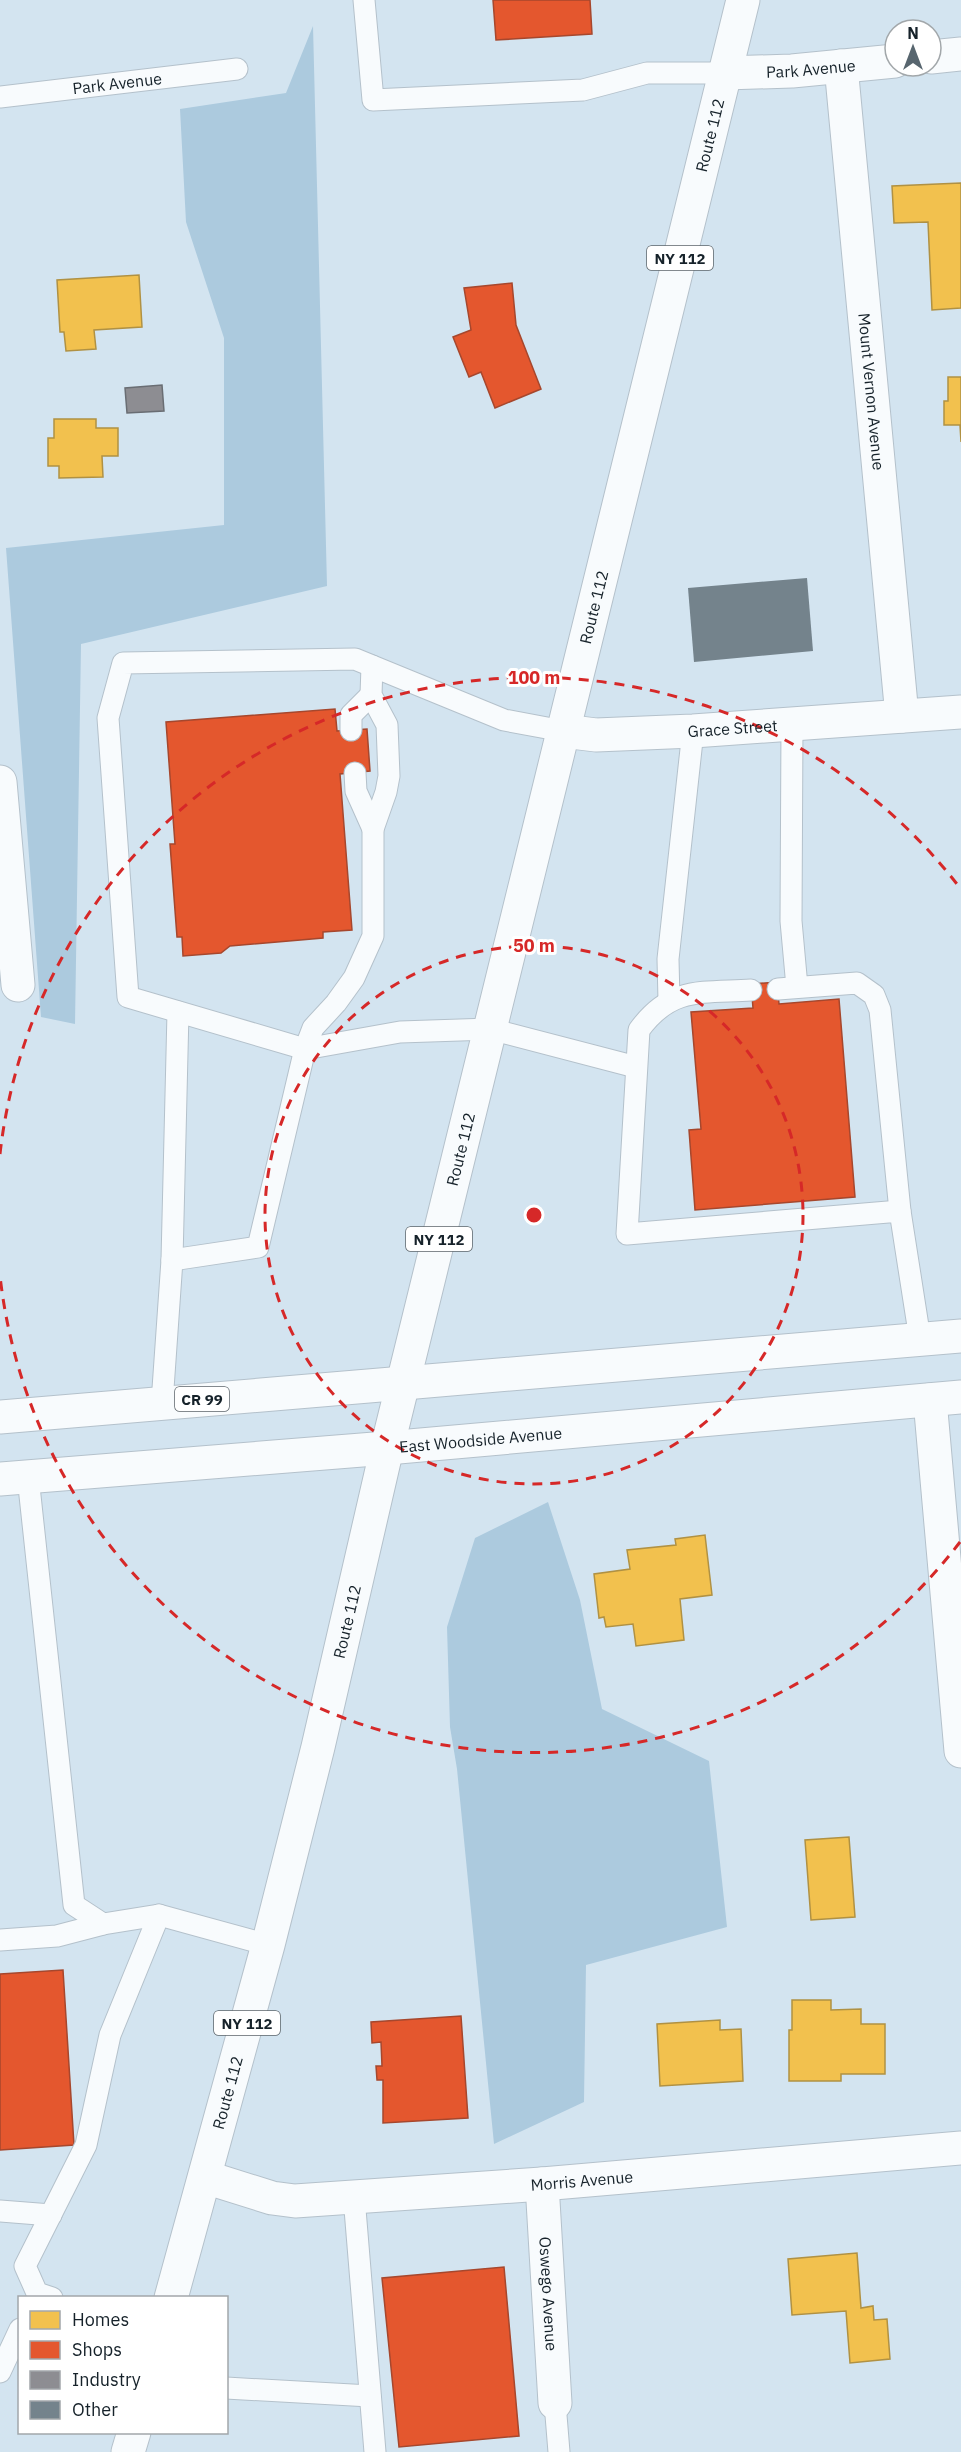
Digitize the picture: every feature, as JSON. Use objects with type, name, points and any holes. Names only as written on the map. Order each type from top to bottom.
[{"type":"main road","name":"Route 112","points":[[172,2296],[268,1945],[318,1747],[387,1448],[743,0]]},
{"type":"main road","points":[[943,56],[961,54]]},
{"type":"main road","name":"Park Avenue","points":[[725,73],[792,71],[883,62]]},
{"type":"main road","name":"Mount Vernon Avenue","points":[[841,66],[902,716]]},
{"type":"main road","name":"Grace Street","points":[[563,731],[596,735],[693,731],[961,712]]},
{"type":"main road","points":[[0,782],[18,985]]},
{"type":"main road","name":"CR 99","points":[[0,1417],[961,1336]]},
{"type":"main road","points":[[945,1398],[961,1751]]},
{"type":"main road","name":"East Woodside Avenue","points":[[14,1478],[387,1448],[945,1398]]},
{"type":"main road","name":"Morris Avenue","points":[[205,2177],[272,2198],[295,2201],[542,2184],[961,2148]]},
{"type":"main road","name":"Oswego Avenue","points":[[542,2184],[555,2403]]},
{"type":"main road","points":[[128,2452],[134,2434]]},
{"type":"lane","points":[[364,0],[373,100],[583,90],[647,73],[725,73]]},
{"type":"lane","name":"Park Avenue","points":[[0,97],[237,69]]},
{"type":"lane","points":[[563,731],[504,720],[355,659],[123,663],[108,718],[128,997],[305,1049],[400,1032],[490,1029],[636,1067]]},
{"type":"lane","points":[[172,1260],[258,1247],[305,1049],[314,1028],[354,978],[373,936],[373,829],[389,776],[387,725],[371,695],[372,666]]},
{"type":"lane","points":[[351,730],[351,715],[371,695]]},
{"type":"lane","points":[[792,725],[791,921],[787,988],[857,983],[874,994],[880,1010],[900,1211],[920,1339]]},
{"type":"lane","points":[[669,1001],[668,959],[693,731]]},
{"type":"lane","points":[[355,772],[356,791],[373,829]]},
{"type":"lane","points":[[751,990],[686,994],[669,1001],[650,1015],[639,1030],[627,1234],[900,1211]]},
{"type":"lane","points":[[162,1403],[172,1260],[178,1012]]},
{"type":"lane","points":[[14,1478],[74,1905],[104,1924]]},
{"type":"lane","points":[[0,1940],[57,1936],[104,1924],[159,1915],[268,1945]]},
{"type":"lane","points":[[41,2296],[26,2266],[86,2145],[110,2036],[159,1915]]},
{"type":"lane","points":[[354,2197],[375,2452]]},
{"type":"lane","points":[[0,2211],[51,2215]]},
{"type":"lane","points":[[0,2372],[18,2333]]},
{"type":"lane","points":[[228,2388],[370,2396]]},
{"type":"lane","points":[[555,2403],[559,2452]]},
{"type":"shaded area","points":[[313,26],[327,586],[81,644],[75,1024],[41,1017],[6,548],[224,525],[224,338],[186,222],[180,109],[286,93]]},
{"type":"shaded area","points":[[548,1502],[580,1600],[602,1709],[709,1761],[727,1927],[586,1965],[584,2102],[494,2144],[457,1769],[450,1727],[447,1627],[475,1538]]},
{"type":"building: Homes","points":[[961,183],[961,308],[932,310],[928,222],[894,223],[892,186]]},
{"type":"building: Homes","points":[[139,275],[142,327],[94,330],[96,349],[66,351],[64,332],[60,332],[57,280]]},
{"type":"building: Homes","points":[[948,377],[961,377],[961,442],[960,425],[944,425],[944,401],[948,401]]},
{"type":"building: Homes","points":[[54,419],[96,419],[96,428],[118,428],[118,456],[102,456],[103,477],[59,478],[59,466],[48,466],[48,438],[54,438]]},
{"type":"building: Homes","points":[[705,1535],[712,1595],[680,1599],[684,1640],[636,1646],[633,1624],[606,1627],[604,1617],[599,1618],[594,1574],[630,1569],[627,1550],[676,1545],[675,1539]]},
{"type":"building: Homes","points":[[849,1837],[855,1917],[811,1920],[805,1840]]},
{"type":"building: Homes","points":[[792,2000],[831,2000],[831,2010],[861,2009],[861,2024],[885,2024],[885,2074],[841,2074],[841,2081],[789,2081],[789,2030],[792,2030]]},
{"type":"building: Homes","points":[[720,2020],[720,2030],[741,2029],[743,2081],[660,2086],[657,2024]]},
{"type":"building: Homes","points":[[857,2253],[861,2308],[873,2306],[874,2320],[887,2319],[890,2359],[850,2363],[846,2311],[792,2315],[788,2259]]},
{"type":"building: Shops","points":[[493,0],[590,0],[592,34],[496,40]]},
{"type":"building: Shops","points":[[512,283],[516,325],[541,389],[495,408],[481,372],[469,377],[453,337],[471,330],[464,288]]},
{"type":"building: Shops","points":[[335,709],[337,731],[367,729],[370,771],[340,774],[352,930],[323,932],[323,938],[230,946],[221,953],[183,956],[182,937],[177,937],[170,844],[175,844],[166,722]]},
{"type":"building: Shops","points":[[777,982],[779,1004],[839,999],[855,1197],[695,1210],[689,1130],[701,1129],[691,1012],[753,1008],[751,984]]},
{"type":"building: Shops","points":[[63,1970],[74,2145],[0,2150],[0,1974]]},
{"type":"building: Shops","points":[[461,2016],[468,2118],[383,2123],[383,2080],[377,2080],[376,2066],[382,2066],[381,2042],[372,2043],[371,2022]]},
{"type":"building: Shops","points":[[504,2267],[519,2436],[399,2447],[382,2278]]},
{"type":"building: Industry","points":[[162,385],[164,411],[127,413],[125,388]]},
{"type":"building: Other","points":[[807,578],[813,651],[694,662],[688,588]]}]
